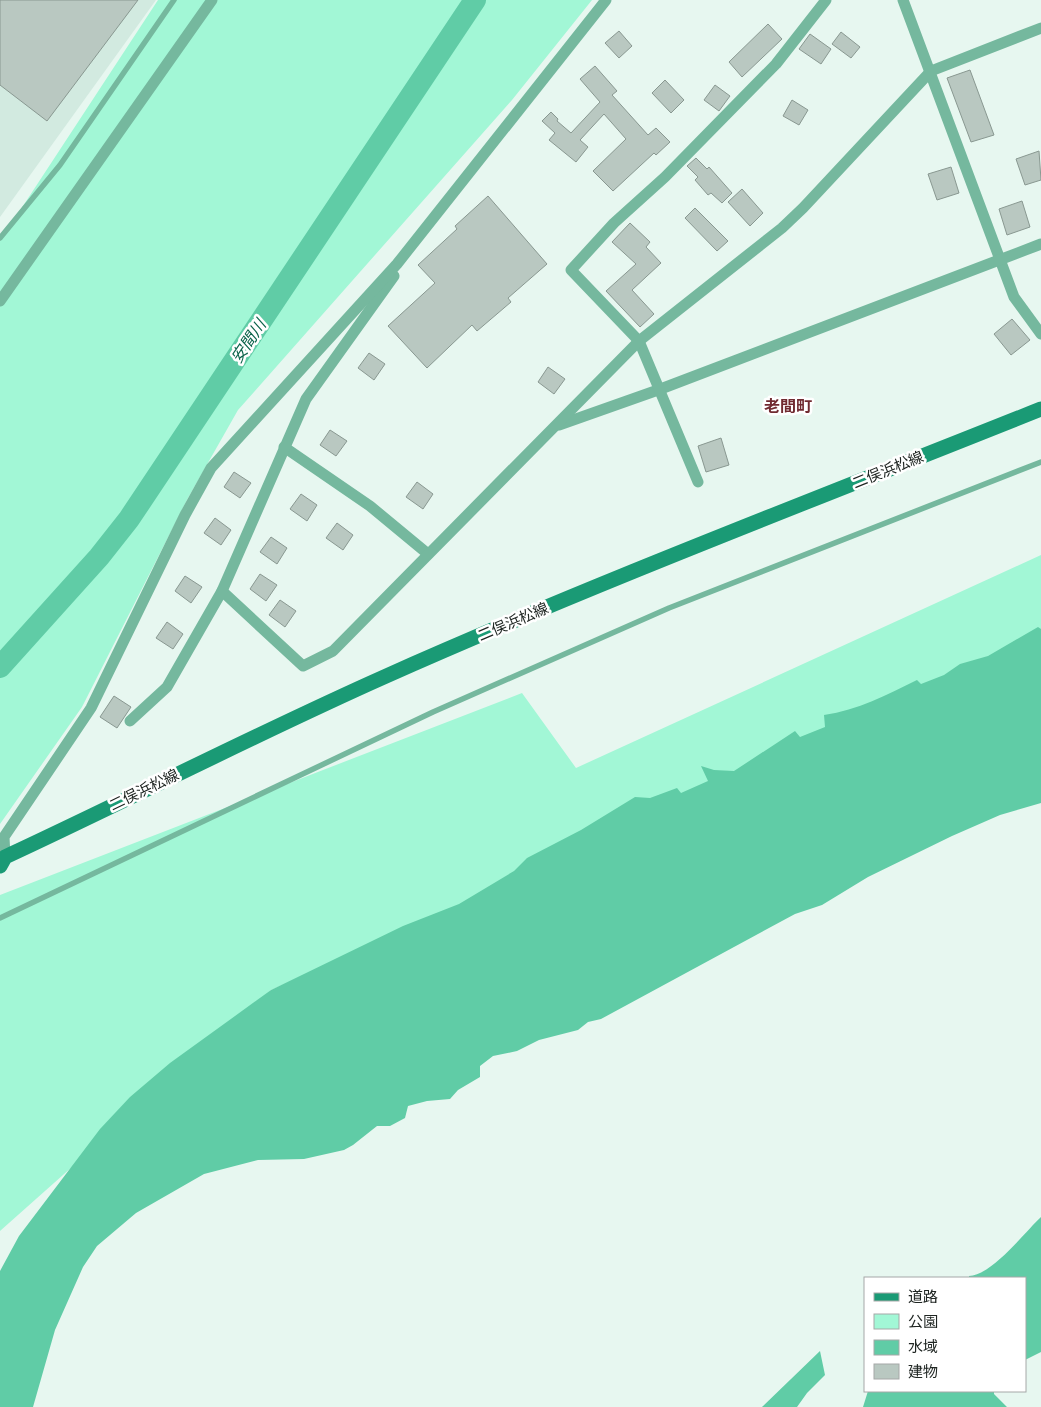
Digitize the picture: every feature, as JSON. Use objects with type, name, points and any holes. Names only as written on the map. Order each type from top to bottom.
[{"type":"main road","name":"二俣浜松線","points":[[3,862],[248,739],[512,622],[1041,409]]},
{"type":"street","points":[[0,301],[212,0]]},
{"type":"street","points":[[3,862],[4,837],[91,708],[185,515],[211,468],[414,243],[606,0]]},
{"type":"street","points":[[698,482],[639,341],[571,270],[614,223],[665,177],[776,64],[826,0]]},
{"type":"street","points":[[903,0],[1014,297],[1041,334]]},
{"type":"street","points":[[222,591],[303,666],[333,651],[639,341],[782,228],[930,71],[1041,28]]},
{"type":"street","points":[[130,721],[167,687],[222,591],[306,399],[405,261],[414,243]]},
{"type":"street","points":[[555,426],[658,390],[1041,244]]},
{"type":"street","points":[[284,447],[370,506],[428,554]]},
{"type":"lane","points":[[0,238],[60,165],[174,0]]},
{"type":"lane","points":[[0,918],[433,712],[669,608],[1041,462]]},
{"type":"shaded area","points":[[0,0],[156,0],[0,217]]},
{"type":"green space","points":[[158,0],[592,0],[512,100],[238,410],[188,498],[82,707],[0,824],[0,241]]},
{"type":"green space","points":[[1041,555],[1041,647],[271,990],[0,1231],[0,895],[522,693],[576,768]]},
{"type":"water","points":[[1038,627],[1041,629],[1041,803],[1000,815],[868,877],[822,905],[795,914],[601,1019],[588,1022],[578,1030],[539,1040],[517,1051],[493,1056],[480,1066],[480,1077],[458,1090],[450,1099],[427,1101],[408,1106],[405,1118],[390,1126],[377,1126],[344,1150],[304,1159],[258,1160],[204,1174],[136,1213],[97,1246],[83,1267],[55,1330],[33,1407],[0,1407],[0,1271],[19,1236],[100,1129],[130,1097],[170,1063],[271,990],[403,926],[459,904],[514,871],[527,858],[581,830],[635,797],[650,798],[677,788],[681,793],[708,781],[701,766],[714,770],[734,771],[795,731],[800,737],[825,727],[824,715],[860,706],[917,680],[921,684],[944,675],[960,664],[988,656]]},
{"type":"water","points":[[1041,1217],[1041,1352],[1026,1360],[1026,1277],[969,1277],[988,1269]]},
{"type":"water","points":[[820,1351],[825,1375],[807,1393],[797,1407],[762,1407]]},
{"type":"water","points":[[868,1392],[994,1392],[1007,1407],[863,1407]]},
{"type":"building","points":[[0,0],[138,0],[47,121],[0,85]]},
{"type":"building","points":[[768,24],[782,39],[742,77],[729,62]]},
{"type":"building","points":[[619,31],[632,46],[619,58],[605,43]]},
{"type":"building","points":[[841,32],[860,47],[851,58],[832,44]]},
{"type":"building","points":[[810,34],[831,49],[821,64],[799,49]]},
{"type":"building","points":[[595,66],[617,91],[612,95],[648,135],[656,128],[670,142],[656,155],[654,153],[613,191],[593,171],[626,139],[604,114],[580,140],[588,147],[576,162],[549,140],[555,133],[542,121],[551,112],[558,119],[557,121],[571,133],[600,102],[580,79]]},
{"type":"building","points":[[970,70],[994,135],[971,142],[947,78]]},
{"type":"building","points":[[665,80],[684,100],[671,113],[652,93]]},
{"type":"building","points":[[715,85],[730,96],[719,111],[704,100]]},
{"type":"building","points":[[792,100],[808,110],[799,125],[783,116]]},
{"type":"building","points":[[1039,151],[1041,180],[1025,185],[1016,159]]},
{"type":"building","points":[[696,158],[707,169],[709,167],[732,193],[722,203],[711,193],[708,195],[695,180],[698,177],[687,166]]},
{"type":"building","points":[[951,167],[959,193],[937,200],[928,174]]},
{"type":"building","points":[[742,189],[763,213],[750,226],[728,202]]},
{"type":"building","points":[[488,196],[547,264],[508,298],[511,302],[477,331],[472,325],[427,368],[388,326],[435,283],[418,265],[457,229],[455,226]]},
{"type":"building","points":[[1022,201],[1030,227],[1007,235],[999,209]]},
{"type":"building","points":[[695,208],[728,241],[717,251],[685,218]]},
{"type":"building","points":[[630,223],[650,242],[646,247],[661,263],[632,290],[654,314],[640,327],[606,291],[636,264],[612,242]]},
{"type":"building","points":[[1012,319],[1030,340],[1011,355],[994,334]]},
{"type":"building","points":[[369,353],[385,364],[374,380],[358,368]]},
{"type":"building","points":[[548,367],[565,379],[554,394],[538,382]]},
{"type":"building","points":[[330,430],[347,441],[336,456],[320,445]]},
{"type":"building","points":[[721,438],[729,465],[706,472],[698,446]]},
{"type":"building","points":[[234,472],[251,483],[240,498],[224,487]]},
{"type":"building","points":[[417,482],[433,494],[423,509],[406,497]]},
{"type":"building","points":[[301,494],[317,505],[307,521],[290,509]]},
{"type":"building","points":[[215,518],[231,530],[221,545],[204,533]]},
{"type":"building","points":[[337,523],[353,535],[343,550],[326,538]]},
{"type":"building","points":[[271,537],[287,548],[277,564],[260,552]]},
{"type":"building","points":[[260,574],[277,585],[266,601],[250,589]]},
{"type":"building","points":[[185,576],[202,587],[191,603],[175,591]]},
{"type":"building","points":[[280,600],[296,611],[285,627],[269,615]]},
{"type":"building","points":[[167,622],[183,634],[173,649],[156,638]]},
{"type":"building","points":[[114,696],[131,707],[117,728],[100,717]]},
{"type":"waterway","name":"安間川","points":[[0,667],[99,557],[129,519],[475,0]]},
{"type":"district","name":"老間町","points":[[788,406]]}]
